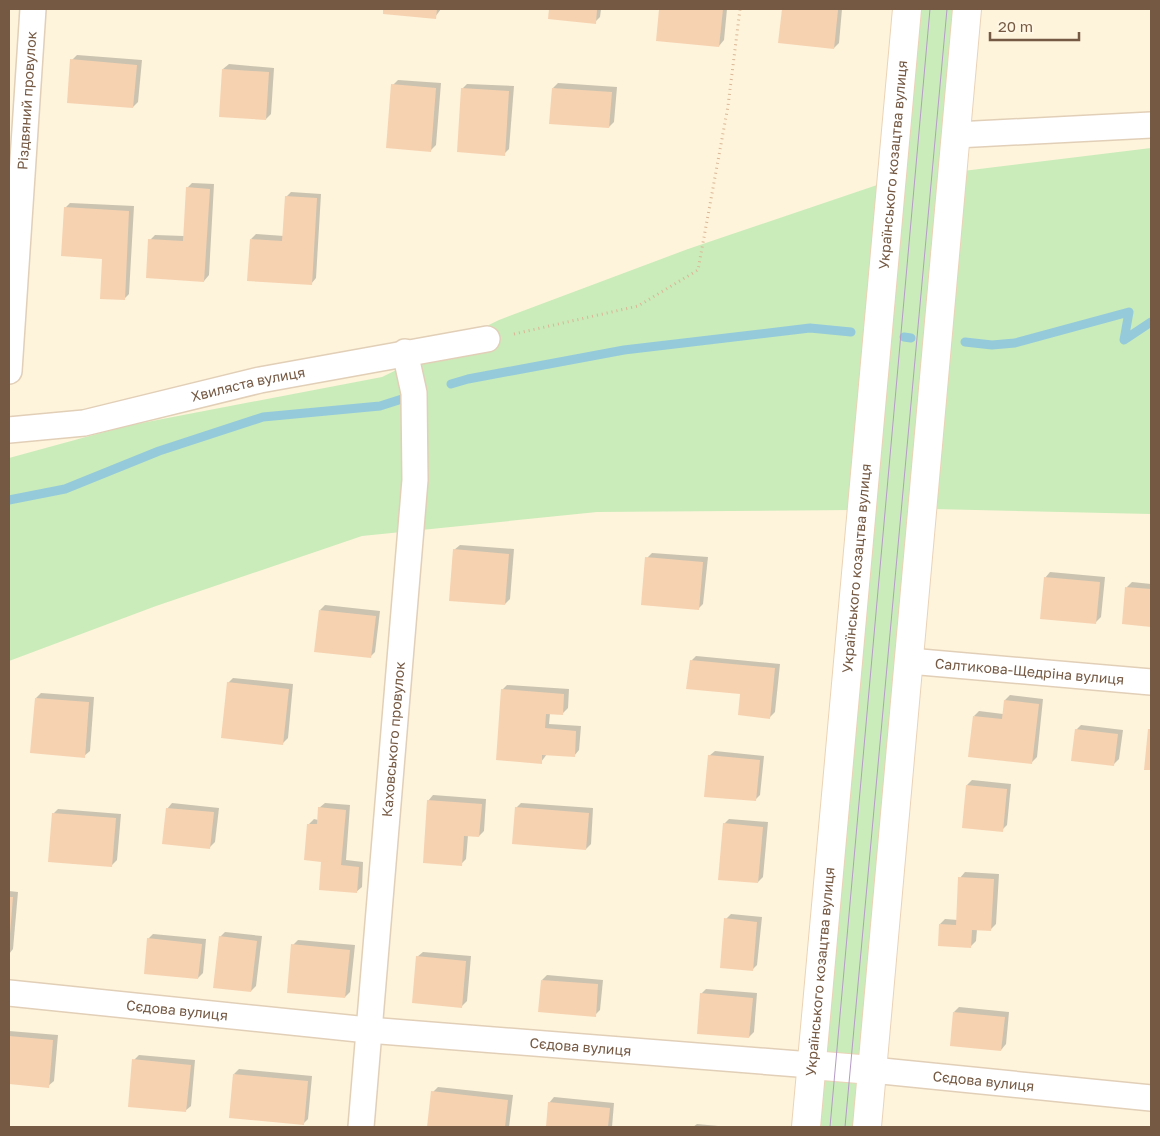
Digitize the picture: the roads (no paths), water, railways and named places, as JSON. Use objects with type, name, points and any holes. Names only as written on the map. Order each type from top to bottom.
[{"type":"street","name":"Різдвяний провулок","points":[[9,371],[33,9]]},
{"type":"street","name":"Українського козацтва вулиця","points":[[806,1127],[907,9]]},
{"type":"street","points":[[867,1127],[967,9]]},
{"type":"street","points":[[956,135],[1151,124]]},
{"type":"street","name":"Хвиляста вулиця","points":[[9,430],[84,423],[260,380],[487,338]]},
{"type":"street","name":"Каховського провулок","points":[[361,1127],[415,480],[414,393],[405,352]]},
{"type":"street","name":"Салтикова-Щедріна вулиця","points":[[909,661],[1151,682]]},
{"type":"street","name":"Сєдова вулиця","points":[[9,993],[368,1030],[872,1070],[1151,1098]]},
{"type":"waterway","points":[[965,342],[992,345],[1015,343],[1129,312],[1124,340],[1151,322]]},
{"type":"waterway","points":[[451,384],[468,379],[624,350],[810,328],[851,332]]},
{"type":"waterway","points":[[904,337],[911,338]]},
{"type":"waterway","points":[[9,500],[65,489],[159,451],[263,417],[380,406],[402,399]]},
{"type":"tram line","points":[[830,1127],[930,9]]},
{"type":"tram line","points":[[845,1127],[947,9]]}]
